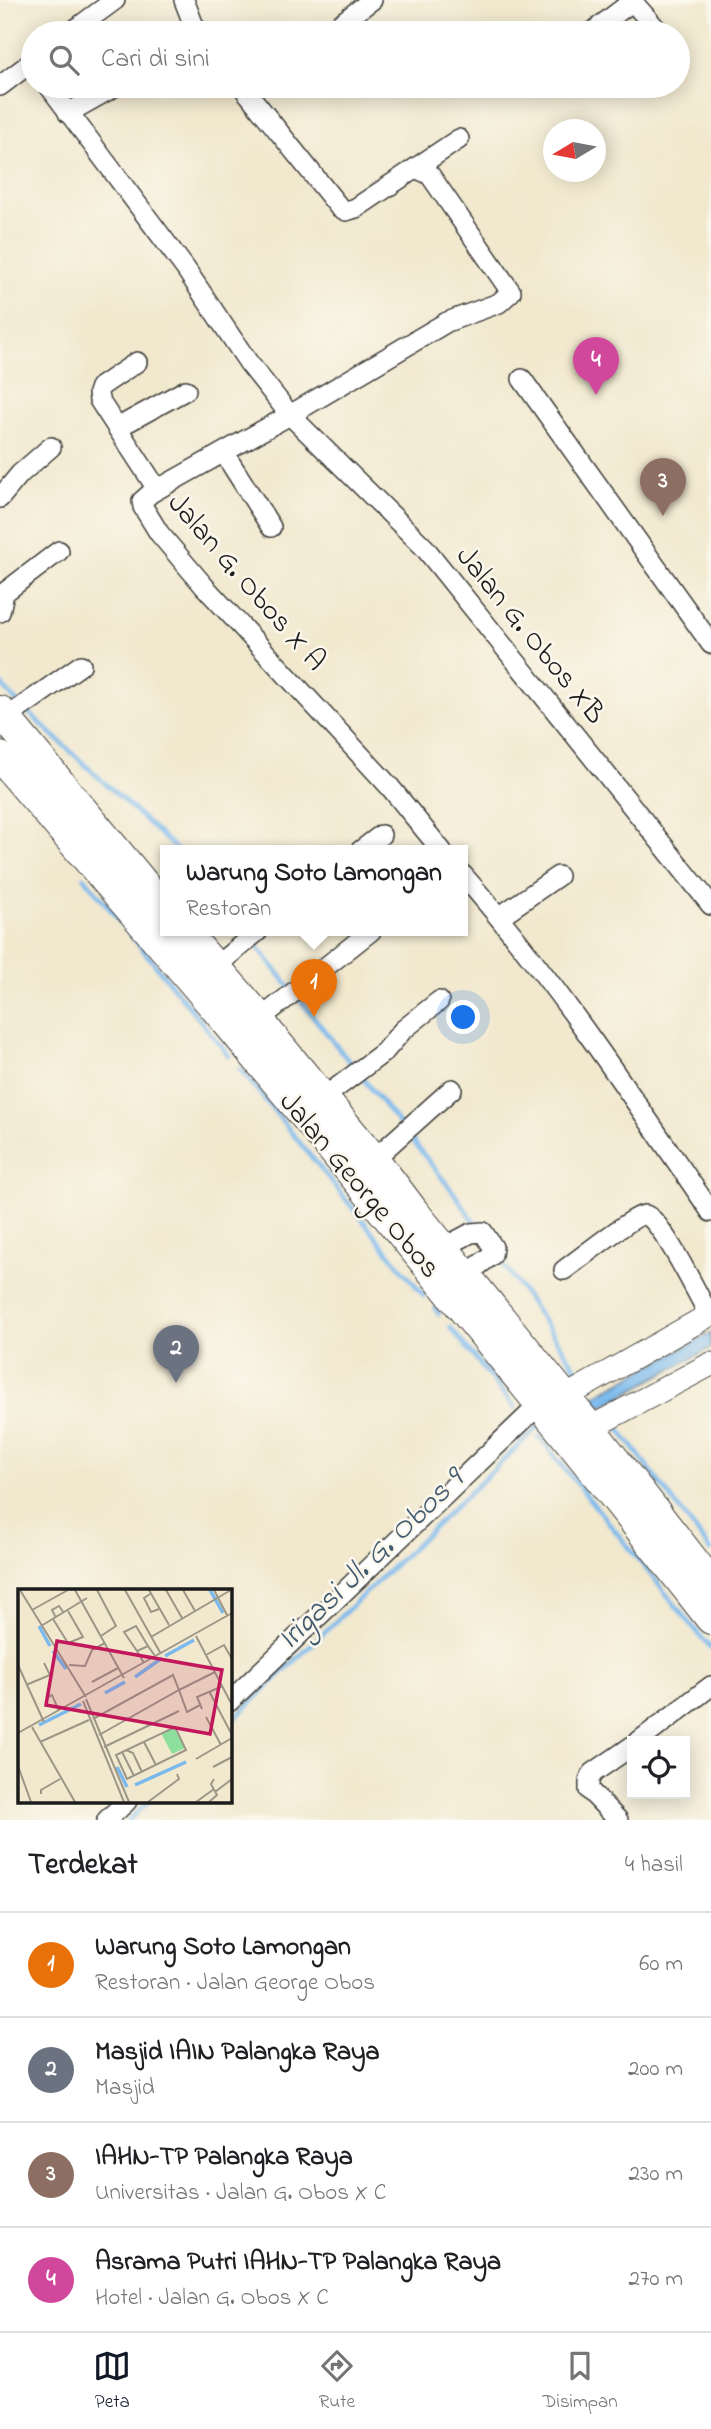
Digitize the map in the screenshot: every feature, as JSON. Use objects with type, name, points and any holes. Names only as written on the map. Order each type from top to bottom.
[{"type":"main road","points":[[3,715],[160,903]]},
{"type":"main road","name":"Jalan George Obos","points":[[0,757],[232,1029],[569,1392],[602,1421],[711,1583]]},
{"type":"main road","name":"Jalan George Obos","points":[[188,936],[260,1019],[443,1248],[569,1392],[711,1619]]},
{"type":"street","points":[[86,21],[115,0]]},
{"type":"street","points":[[184,0],[190,21]]},
{"type":"street","points":[[344,21],[372,0]]},
{"type":"street","points":[[607,21],[631,3],[648,21]]},
{"type":"street","points":[[4,76],[21,67]]},
{"type":"street","points":[[57,98],[185,268],[254,370],[290,415]]},
{"type":"street","points":[[68,113],[95,98]]},
{"type":"street","points":[[257,98],[339,207],[346,211],[356,208],[459,139]]},
{"type":"street","name":"Jalan G. Obos X A","points":[[416,168],[430,175],[511,292],[499,303],[447,322],[405,349],[157,489],[145,498],[142,507],[159,533],[204,586],[390,787],[437,845]]},
{"type":"street","points":[[137,362],[100,387],[99,400],[157,489]]},
{"type":"street","points":[[522,379],[711,644]]},
{"type":"street","points":[[117,428],[186,390]]},
{"type":"street","name":"Jalan G. Obos XB","points":[[290,415],[424,547],[711,905]]},
{"type":"street","points":[[0,498],[20,474],[51,447]]},
{"type":"street","points":[[224,453],[271,527]]},
{"type":"street","points":[[0,612],[4,593],[59,551]]},
{"type":"street","points":[[3,715],[81,665]]},
{"type":"street","points":[[368,845],[382,835]]},
{"type":"street","points":[[499,917],[558,876]]},
{"type":"street","points":[[468,881],[590,1036],[711,1212]]},
{"type":"street","points":[[215,967],[252,936]]},
{"type":"street","points":[[260,1019],[365,936]]},
{"type":"street","points":[[323,1098],[384,1052],[402,1030],[439,1001]]},
{"type":"street","points":[[374,1159],[452,1089]]},
{"type":"street","points":[[231,1700],[569,1392],[710,1314],[652,1216],[646,1214],[617,1229],[605,1242],[564,1270]]},
{"type":"street","points":[[443,1248],[471,1233],[484,1232],[493,1247],[492,1255],[466,1275]]},
{"type":"street","points":[[602,1421],[711,1364]]},
{"type":"street","points":[[646,1736],[711,1686]]},
{"type":"street","points":[[618,1820],[589,1790],[589,1780],[593,1773],[627,1749]]},
{"type":"street","points":[[107,1820],[126,1802]]},
{"type":"water","points":[[711,1333],[711,1348],[601,1407],[594,1396]]},
{"type":"waterway","points":[[0,683],[18,703]]},
{"type":"waterway","points":[[27,711],[172,845]]},
{"type":"waterway","points":[[84,877],[229,1056]]},
{"type":"waterway","points":[[257,946],[291,989]]},
{"type":"waterway","points":[[297,996],[355,1069]]},
{"type":"waterway","points":[[240,1069],[424,1296]]},
{"type":"waterway","points":[[360,1075],[401,1126]]},
{"type":"waterway","points":[[408,1135],[477,1226]]},
{"type":"waterway","points":[[498,1256],[583,1378]]},
{"type":"waterway","points":[[435,1309],[439,1314]]},
{"type":"waterway","points":[[450,1327],[515,1408]]},
{"type":"waterway","points":[[614,1422],[711,1551]]},
{"type":"waterway","name":"Irigasi Jl. G. Obos 9","points":[[231,1722],[540,1425]]},
{"type":"waterway","points":[[539,1437],[711,1649]]},
{"type":"waterway","name":"Irigasi Jl. G. Obos 9","points":[[129,1820],[148,1802]]},
{"type":"place","name":"Asrama Putri IAHN-TP Palangka Raya","points":[[596,395]]},
{"type":"place","name":"IAHN-TP Palangka Raya","points":[[663,516]]},
{"type":"place","name":"Warung Soto Lamongan","points":[[314,1017]]},
{"type":"place","name":"Masjid IAIN Palangka Raya","points":[[176,1383]]}]
